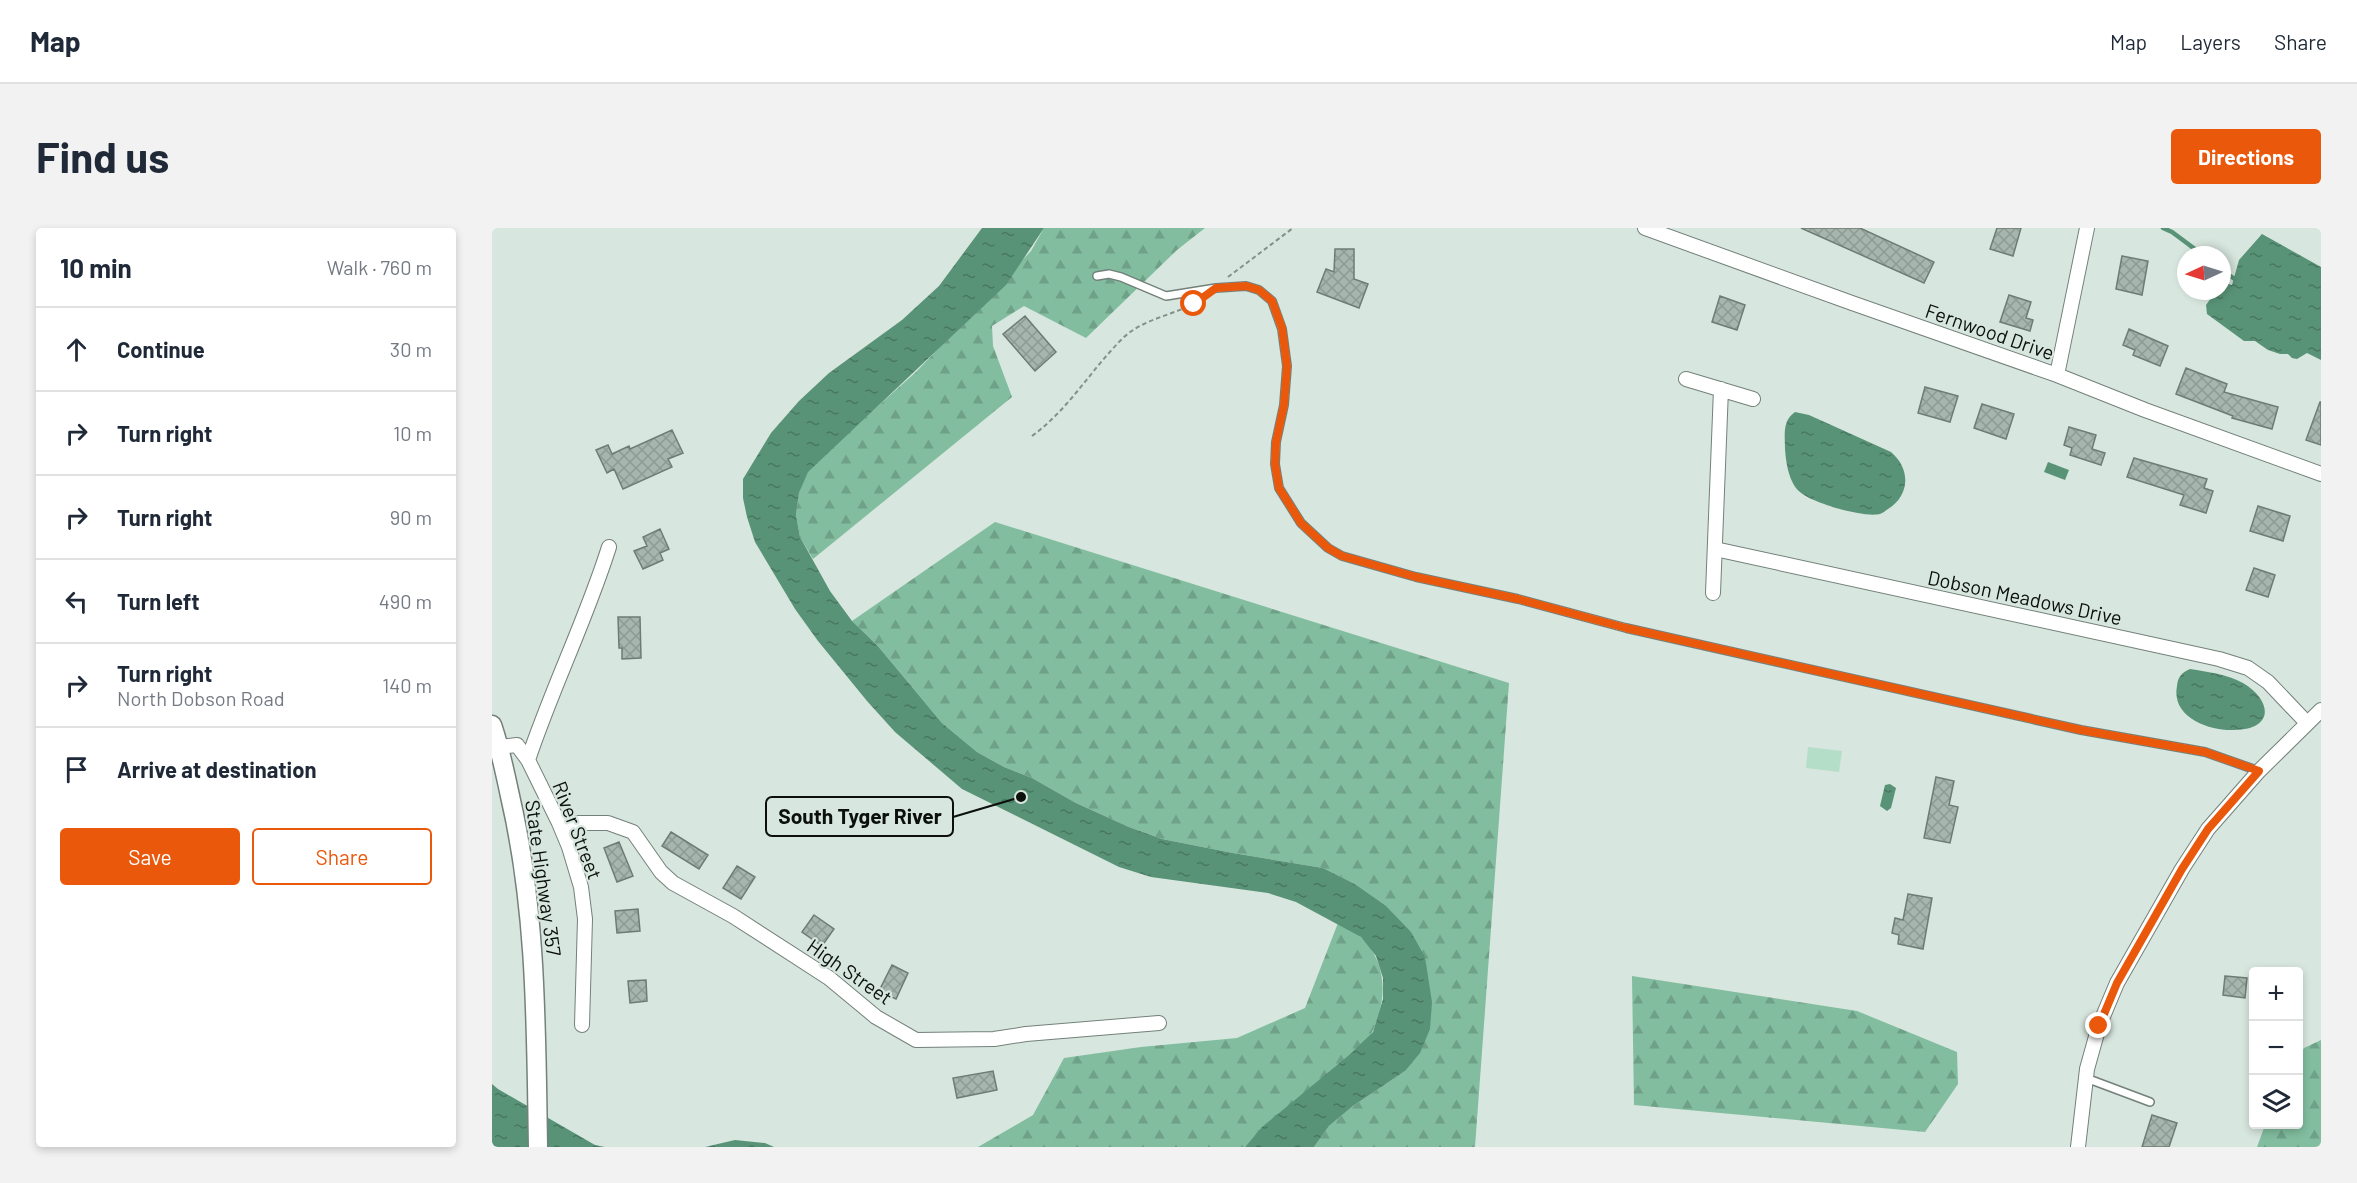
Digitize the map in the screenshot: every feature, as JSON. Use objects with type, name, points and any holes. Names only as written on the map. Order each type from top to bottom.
[{"type":"main road","name":"State Highway 357","points":[[495,737],[518,829],[531,915],[538,1147]]},
{"type":"street","name":"Fernwood Drive","points":[[1645,228],[2057,375],[2145,410],[2321,474]]},
{"type":"street","points":[[2057,375],[2087,228]]},
{"type":"street","points":[[1686,379],[1753,399]]},
{"type":"street","points":[[1713,593],[1721,388]]},
{"type":"street","points":[[528,760],[546,706],[571,651],[609,547]]},
{"type":"street","name":"Dobson Meadows Drive","points":[[1715,549],[2219,659],[2248,668],[2268,682],[2307,723]]},
{"type":"street","points":[[2078,1147],[2086,1078],[2093,1047],[2106,1006],[2137,948],[2182,869],[2208,829],[2259,771],[2321,710]]},
{"type":"street","points":[[495,737],[517,745],[528,760]]},
{"type":"street","name":"River Street","points":[[528,760],[569,847],[584,903],[582,1025]]},
{"type":"street","name":"High Street","points":[[559,823],[608,823],[633,832],[661,872],[673,883],[743,922],[829,978],[876,1017],[916,1040],[994,1039],[1026,1034],[1159,1023]]},
{"type":"lane","points":[[1097,276],[1109,274],[1122,277],[1166,296],[1246,286],[1259,290],[1272,301],[1282,328],[1287,366],[1284,405],[1276,442],[1275,464],[1279,488],[1301,523],[1328,548],[1342,556],[1416,577],[1518,599],[1626,628],[2081,730],[2205,752],[2259,771]]},
{"type":"lane","points":[[2086,1078],[2150,1102]]},
{"type":"path","points":[[1032,436],[1052,421],[1122,339],[1140,324],[1171,315],[1194,304],[1293,228]]},
{"type":"green space","points":[[1044,228],[1205,228],[1177,250],[1086,338],[1024,306],[992,326],[993,346],[1012,397],[813,559],[800,537],[796,515],[799,493],[807,472],[916,372],[1031,251]]},
{"type":"green space","points":[[995,522],[1509,683],[1475,1147],[1314,1147],[1329,1126],[1353,1106],[1405,1071],[1385,905],[1355,884],[1323,868],[1162,839],[1076,803],[1032,778],[1004,767],[977,752],[942,723],[877,645],[852,621]]},
{"type":"green space","points":[[1338,923],[1361,937],[1378,963],[1383,993],[1374,1029],[1341,1064],[1275,1117],[1245,1147],[978,1147],[1033,1115],[1064,1058],[1141,1047],[1237,1038],[1305,1008]]},
{"type":"green space","points":[[1632,976],[1857,1011],[1957,1052],[1958,1084],[1925,1132],[1634,1105]]},
{"type":"green space","points":[[2321,1040],[2321,1147],[2257,1147],[2264,1129],[2303,1129],[2304,1048]]},
{"type":"shaded area","points":[[1808,747],[1842,751],[1839,772],[1806,768]]},
{"type":"water","points":[[982,228],[1044,228],[1006,285],[808,472],[799,493],[796,515],[800,537],[830,591],[852,621],[877,645],[942,723],[977,752],[1004,767],[1032,778],[1076,803],[1162,839],[1323,868],[1355,884],[1385,905],[1411,932],[1425,957],[1432,1002],[1430,1029],[1420,1053],[1405,1071],[1353,1106],[1329,1126],[1314,1147],[1245,1147],[1262,1127],[1348,1056],[1373,1032],[1383,999],[1383,978],[1376,956],[1361,937],[1296,902],[1268,893],[1151,877],[1119,867],[962,789],[895,732],[867,701],[795,609],[755,542],[743,498],[743,479],[771,433],[799,401],[829,373],[902,320],[939,286]]},
{"type":"water","points":[[2262,234],[2321,267],[2321,360],[2307,353],[2297,359],[2292,358],[2288,354],[2268,350],[2255,341],[2244,341],[2207,314],[2206,305],[2210,300],[2231,300],[2231,285],[2239,260]]},
{"type":"water","points":[[1795,412],[1809,415],[1891,452],[1898,459],[1905,474],[1901,497],[1884,512],[1872,515],[1826,505],[1800,492],[1791,478],[1785,449],[1786,424]]},
{"type":"water","points":[[2048,462],[2069,470],[2065,480],[2044,472]]},
{"type":"water","points":[[2190,669],[2224,675],[2253,690],[2264,706],[2265,713],[2262,720],[2247,729],[2224,730],[2203,725],[2194,720],[2180,706],[2177,697],[2179,678]]},
{"type":"water","points":[[1890,784],[1896,788],[1891,808],[1887,811],[1880,806],[1885,785]]},
{"type":"water","points":[[492,1084],[595,1145],[605,1147],[492,1147]]},
{"type":"water","points":[[735,1140],[765,1143],[774,1147],[705,1147]]},
{"type":"building","points":[[1801,228],[1860,228],[1934,262],[1924,283]]},
{"type":"building","points":[[1997,228],[2021,228],[2013,256],[1990,249]]},
{"type":"building","points":[[1335,249],[1354,249],[1354,279],[1368,284],[1359,308],[1317,292],[1326,269],[1334,272]]},
{"type":"building","points":[[2122,256],[2148,261],[2142,295],[2116,289]]},
{"type":"building","points":[[2009,295],[2031,302],[2026,318],[2033,320],[2030,331],[2000,322]]},
{"type":"building","points":[[1720,296],[1745,305],[1737,330],[1712,322]]},
{"type":"building","points":[[1025,316],[1056,352],[1035,371],[1003,334]]},
{"type":"building","points":[[2129,329],[2168,346],[2160,366],[2133,355],[2135,350],[2123,345]]},
{"type":"building","points":[[2186,368],[2227,384],[2224,392],[2278,407],[2272,429],[2232,418],[2233,416],[2176,394]]},
{"type":"building","points":[[1925,387],[1958,396],[1950,422],[1918,413]]},
{"type":"building","points":[[2321,402],[2321,445],[2306,440]]},
{"type":"building","points":[[1982,404],[2014,414],[2006,439],[1974,428]]},
{"type":"building","points":[[2069,427],[2096,435],[2092,449],[2105,453],[2101,465],[2070,455],[2072,448],[2064,445]]},
{"type":"building","points":[[672,430],[683,453],[668,459],[672,467],[623,489],[614,469],[607,473],[596,450],[608,445],[612,454],[629,446],[630,449]]},
{"type":"building","points":[[2134,458],[2207,479],[2204,488],[2213,491],[2206,513],[2180,505],[2184,495],[2127,477]]},
{"type":"building","points":[[2258,506],[2290,516],[2283,541],[2250,531]]},
{"type":"building","points":[[660,529],[669,549],[660,553],[663,560],[643,569],[634,551],[647,546],[643,537]]},
{"type":"building","points":[[2254,568],[2275,575],[2268,597],[2246,590]]},
{"type":"building","points":[[618,617],[640,617],[641,658],[622,659],[622,648],[619,648]]},
{"type":"building","points":[[1936,777],[1954,781],[1949,805],[1958,807],[1950,843],[1924,838]]},
{"type":"building","points":[[671,832],[708,855],[699,869],[662,846]]},
{"type":"building","points":[[619,842],[633,876],[617,882],[604,848]]},
{"type":"building","points":[[737,866],[755,877],[741,899],[723,888]]},
{"type":"building","points":[[1908,894],[1932,898],[1923,949],[1898,944],[1899,935],[1892,933],[1895,918],[1903,920]]},
{"type":"building","points":[[638,909],[640,931],[617,933],[615,911]]},
{"type":"building","points":[[814,915],[834,929],[822,946],[802,932]]},
{"type":"building","points":[[892,965],[908,973],[896,999],[879,991]]},
{"type":"building","points":[[2225,976],[2247,978],[2245,998],[2223,995]]},
{"type":"building","points":[[646,980],[647,1001],[630,1003],[628,981]]},
{"type":"building","points":[[993,1071],[997,1090],[957,1098],[953,1078]]},
{"type":"building","points":[[2152,1115],[2177,1123],[2169,1147],[2142,1147]]},
{"type":"waterway","points":[[2163,228],[2191,246]]},
{"type":"waterway","points":[[2231,276],[2236,280]]},
{"type":"place","name":"South Tyger River","points":[[1021,797]]},
{"type":"route","points":[[1194,304],[1216,288],[1246,286],[1259,290],[1272,301],[1282,328],[1287,366],[1284,405],[1276,442],[1275,464],[1279,488],[1301,523],[1328,548],[1342,556],[1416,577],[1518,599],[1626,628],[2081,730],[2205,752],[2259,771],[2219,815],[2182,869],[2117,983],[2099,1026]]}]
